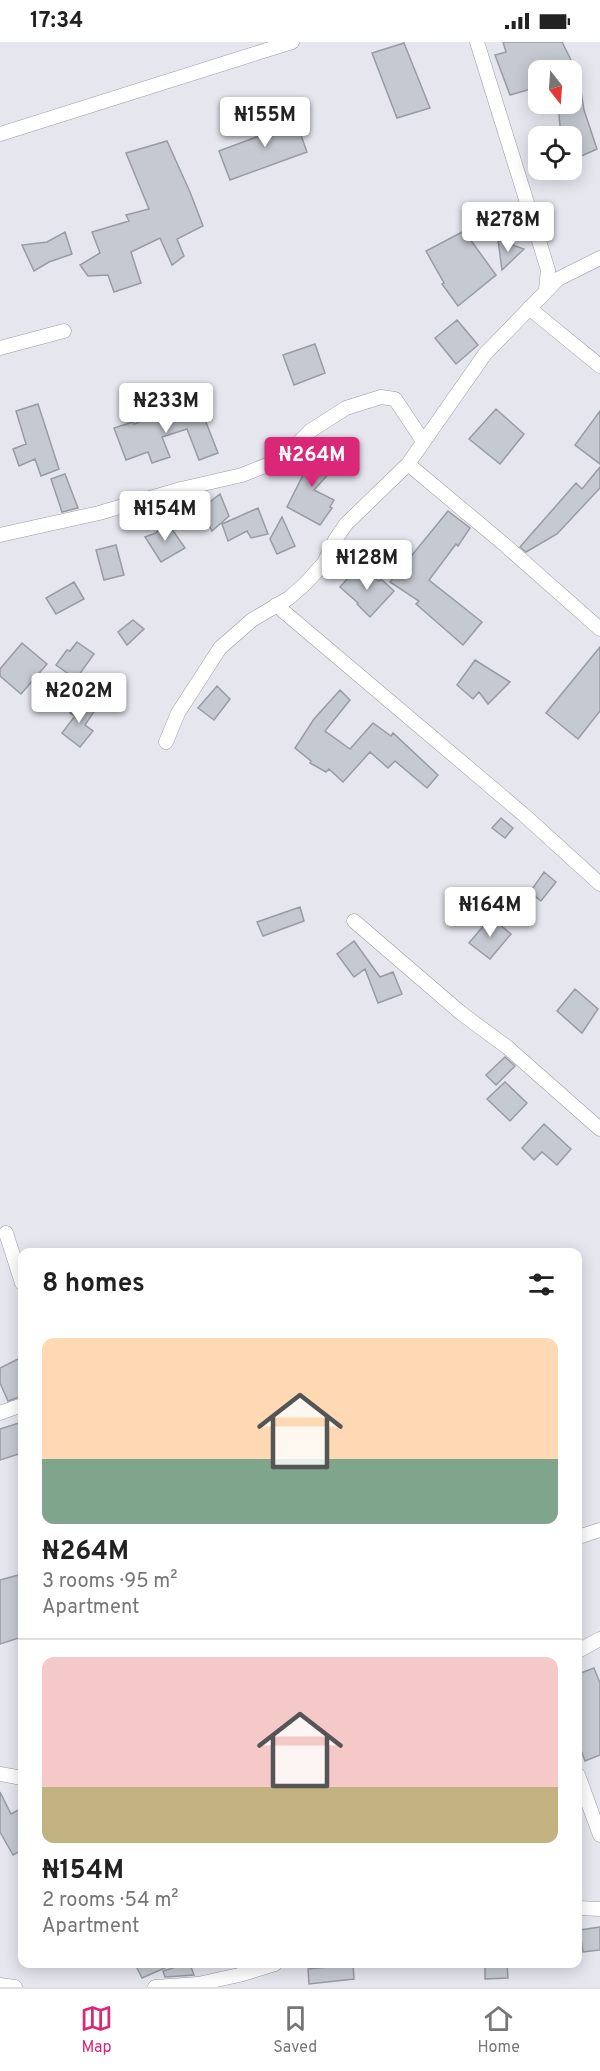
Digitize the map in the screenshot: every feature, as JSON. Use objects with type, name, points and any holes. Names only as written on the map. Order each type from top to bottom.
[{"type":"street","points":[[0,134],[292,42]]},
{"type":"street","points":[[477,42],[548,270],[546,290]]},
{"type":"street","points":[[166,742],[178,713],[220,648],[252,620],[290,598],[306,583],[324,563],[346,524],[408,464],[485,354],[546,290],[562,277],[600,258]]},
{"type":"street","points":[[548,270],[562,277]]},
{"type":"street","points":[[529,308],[600,366]]},
{"type":"street","points":[[0,348],[64,331]]},
{"type":"street","points":[[0,535],[99,513],[181,489],[242,475],[282,459],[310,431],[346,408],[381,397],[395,399],[423,441]]},
{"type":"street","points":[[408,464],[600,629]]},
{"type":"street","points":[[276,605],[523,814],[600,884]]},
{"type":"street","points":[[354,921],[460,1013],[507,1047],[600,1130]]},
{"type":"street","points":[[6,1233],[18,1270]]},
{"type":"street","points":[[0,1413],[18,1406]]},
{"type":"street","points":[[582,1537],[600,1530]]},
{"type":"street","points":[[582,1649],[600,1639]]},
{"type":"street","points":[[0,1774],[18,1778]]},
{"type":"street","points":[[582,1786],[600,1835]]},
{"type":"street","points":[[582,1908],[600,1909]]},
{"type":"street","points":[[155,1987],[198,1984],[262,1968]]},
{"type":"street","points":[[0,1986],[15,1987]]},
{"type":"building","points":[[503,42],[562,42],[571,60],[528,60],[528,90],[510,95],[495,55],[506,52]]},
{"type":"building","points":[[404,43],[430,108],[397,118],[372,53]]},
{"type":"building","points":[[582,97],[597,149],[582,156],[582,126],[560,126],[559,114],[582,114]]},
{"type":"building","points":[[293,113],[307,152],[230,180],[219,151],[259,136],[256,129]]},
{"type":"building","points":[[167,141],[203,226],[177,239],[184,256],[172,265],[160,238],[131,252],[141,283],[114,292],[108,275],[88,276],[80,265],[100,253],[92,232],[129,221],[126,215],[149,209],[126,153]]},
{"type":"building","points":[[516,208],[518,222],[497,234],[494,218]]},
{"type":"building","points":[[464,231],[496,275],[458,306],[442,284],[444,283],[426,251]]},
{"type":"building","points":[[65,232],[72,254],[49,262],[34,271],[22,245],[47,242]]},
{"type":"building","points":[[498,240],[524,249],[502,270]]},
{"type":"building","points":[[457,320],[478,345],[456,364],[435,338]]},
{"type":"building","points":[[315,344],[325,373],[294,385],[283,355]]},
{"type":"building","points":[[38,404],[59,469],[41,476],[35,459],[19,466],[13,449],[26,444],[16,411]]},
{"type":"building","points":[[199,404],[218,453],[199,460],[187,429],[162,437],[170,457],[152,463],[148,452],[126,460],[114,428],[133,422],[134,424],[175,409],[177,413]]},
{"type":"building","points":[[496,409],[524,434],[500,464],[469,439]]},
{"type":"building","points":[[600,411],[600,464],[575,445]]},
{"type":"building","points":[[311,446],[333,469],[314,490],[334,500],[330,507],[332,508],[320,525],[287,507],[303,475],[297,467],[306,461],[301,455]]},
{"type":"building","points":[[600,467],[600,488],[557,534],[526,552],[520,547],[576,483],[582,489]]},
{"type":"building","points":[[65,474],[78,508],[62,512],[51,479]]},
{"type":"building","points":[[220,494],[229,516],[212,531],[201,509]]},
{"type":"building","points":[[258,508],[268,534],[251,538],[247,531],[228,541],[222,524]]},
{"type":"building","points":[[448,511],[470,528],[429,580],[482,622],[463,645],[416,604],[419,601],[390,582]]},
{"type":"building","points":[[282,517],[295,546],[277,554],[270,539]]},
{"type":"building","points":[[165,519],[185,548],[161,562],[145,537],[156,533]]},
{"type":"building","points":[[116,545],[124,575],[104,580],[96,550]]},
{"type":"building","points":[[359,566],[379,581],[381,579],[394,591],[370,617],[340,587]]},
{"type":"building","points":[[74,582],[84,599],[56,614],[46,598]]},
{"type":"building","points":[[133,620],[144,629],[127,645],[118,632]]},
{"type":"building","points":[[77,642],[94,654],[76,679],[56,665],[67,650],[70,651]]},
{"type":"building","points":[[22,643],[47,664],[21,694],[0,676],[0,669]]},
{"type":"building","points":[[600,647],[600,711],[578,739],[546,713]]},
{"type":"building","points":[[475,660],[510,682],[488,704],[479,692],[473,699],[457,685]]},
{"type":"building","points":[[217,686],[230,699],[214,720],[198,708]]},
{"type":"building","points":[[340,690],[350,700],[325,731],[350,749],[373,723],[391,736],[393,733],[438,775],[427,788],[395,761],[388,768],[370,752],[343,782],[329,769],[326,772],[310,763],[311,761],[295,748],[314,719]]},
{"type":"building","points":[[78,700],[95,710],[85,725],[93,731],[80,747],[62,733],[75,716],[70,713]]},
{"type":"building","points":[[501,818],[513,828],[505,838],[492,828]]},
{"type":"building","points":[[544,872],[556,882],[541,901],[530,892]]},
{"type":"building","points":[[300,907],[304,921],[263,936],[257,922]]},
{"type":"building","points":[[491,917],[511,934],[490,959],[469,943]]},
{"type":"building","points":[[354,941],[380,977],[393,972],[402,994],[378,1003],[365,969],[354,977],[337,954]]},
{"type":"building","points":[[575,989],[598,1009],[582,1033],[557,1011]]},
{"type":"building","points":[[505,1057],[515,1066],[496,1085],[486,1075]]},
{"type":"building","points":[[505,1082],[527,1103],[510,1121],[487,1099]]},
{"type":"building","points":[[544,1124],[571,1149],[557,1165],[542,1152],[534,1160],[522,1148]]},
{"type":"building","points":[[18,1359],[18,1397],[8,1401],[0,1383],[0,1368]]},
{"type":"building","points":[[18,1423],[18,1454],[0,1460],[0,1429]]},
{"type":"building","points":[[18,1575],[18,1638],[0,1644],[0,1580]]},
{"type":"building","points":[[594,1668],[600,1683],[600,1755],[585,1761],[582,1753],[582,1672]]},
{"type":"building","points":[[0,1792],[11,1814],[18,1810],[18,1852],[13,1855],[0,1832]]},
{"type":"building","points":[[600,1927],[600,1950],[583,1952],[582,1930]]},
{"type":"building","points":[[137,1968],[165,1968],[142,1978]]},
{"type":"building","points":[[172,1968],[191,1968],[194,1975],[165,1977],[163,1971]]},
{"type":"building","points":[[353,1968],[354,1979],[309,1984],[308,1969]]},
{"type":"building","points":[[485,1968],[507,1968],[508,1978],[485,1979]]}]
